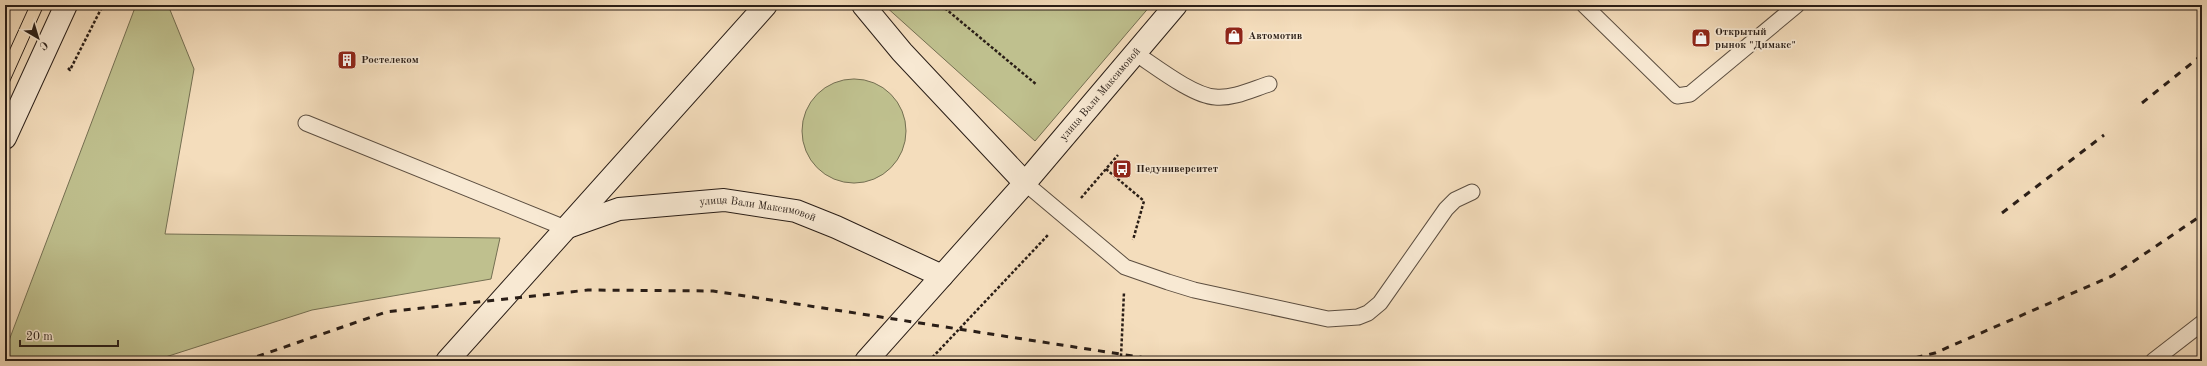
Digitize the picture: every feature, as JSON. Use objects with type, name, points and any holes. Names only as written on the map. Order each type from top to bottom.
[{"type":"main road","points":[[5,138],[66,5]]},
{"type":"main road","name":"улица Вали Максимовой","points":[[447,361],[766,5]]},
{"type":"main road","points":[[863,5],[902,52],[1025,184]]},
{"type":"main road","name":"улица Вали Максимовой","points":[[866,361],[1025,184],[1176,5]]},
{"type":"main road","name":"улица Вали Максимовой","points":[[565,228],[619,209],[724,200],[796,211],[836,227],[942,276]]},
{"type":"lane","points":[[1584,5],[1677,96],[1690,94],[1797,5]]},
{"type":"lane","points":[[1135,53],[1199,94],[1216,98],[1232,96],[1269,84]]},
{"type":"lane","points":[[306,123],[565,228]]},
{"type":"lane","points":[[1025,184],[1125,267],[1194,290],[1328,319],[1347,319],[1368,313],[1380,303],[1446,209],[1455,200],[1472,192]]},
{"type":"lane","points":[[2153,361],[2202,323]]},
{"type":"path","points":[[941,5],[1037,85]]},
{"type":"path","points":[[929,361],[1065,217],[1118,155]]},
{"type":"path","points":[[1106,169],[1144,201]]},
{"type":"green space","points":[[136,5],[168,5],[194,69],[165,234],[500,238],[491,279],[312,310],[153,361],[5,361],[5,351]]},
{"type":"green space","points":[[884,5],[1151,5],[1035,141]]},
{"type":"green space","points":[[854,79],[874,83],[891,94],[902,111],[906,131],[902,151],[891,168],[874,179],[854,183],[834,179],[817,168],[806,151],[802,131],[806,111],[817,94],[834,83]]},
{"type":"tram line","points":[[5,60],[30,5]]},
{"type":"tram line","points":[[5,92],[44,5]]},
{"type":"railway","points":[[2142,103],[2202,55]]},
{"type":"railway","points":[[2002,213],[2104,135]]},
{"type":"railway","points":[[1902,361],[1935,353],[2112,276],[2202,215]]},
{"type":"railway","points":[[244,361],[386,312],[588,290],[713,291],[1165,361]]},
{"type":"place","name":"Автомотив","points":[[1234,36]]},
{"type":"place","name":"Открытый рынок \"Димакс\"","points":[[1701,38]]},
{"type":"place","name":"Ростелеком","points":[[347,60]]},
{"type":"place","name":"Педуниверситет","points":[[1122,169]]}]
